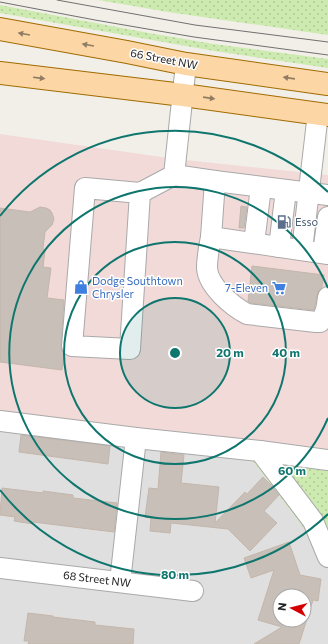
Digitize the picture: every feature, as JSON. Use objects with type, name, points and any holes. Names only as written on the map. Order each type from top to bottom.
[{"type":"main road","name":"66 Street NW","points":[[0,29],[186,64],[328,84]]},
{"type":"main road","points":[[0,73],[183,95],[323,114]]},
{"type":"street","points":[[174,176],[186,64]]},
{"type":"street","points":[[302,250],[318,194],[323,114]]},
{"type":"street","points":[[140,193],[130,349],[72,346],[85,188],[140,193],[174,176],[318,194]]},
{"type":"street","points":[[215,181],[207,268],[208,276],[219,291],[229,301],[247,314],[316,322],[320,322],[327,311],[328,297]]},
{"type":"street","points":[[254,243],[261,187]]},
{"type":"street","points":[[279,246],[286,190]]},
{"type":"street","points":[[211,237],[326,254],[328,217]]},
{"type":"street","points":[[0,421],[328,460]]},
{"type":"street","points":[[120,582],[136,438]]},
{"type":"street","points":[[260,451],[314,522],[328,557]]},
{"type":"street","name":"68 Street NW","points":[[0,568],[193,591]]},
{"type":"shaded area","points":[[0,134],[176,159],[328,175],[328,451],[0,416]]},
{"type":"shaded area","points":[[0,416],[240,444],[328,560],[328,644],[0,644]]},
{"type":"green space","points":[[98,0],[328,0],[328,35],[168,12]]},
{"type":"green space","points":[[0,5],[214,44],[328,59],[328,68],[214,51],[0,13]]},
{"type":"green space","points":[[240,444],[328,451],[328,560]]},
{"type":"building","points":[[241,206],[247,207],[244,228],[239,228]]},
{"type":"building","points":[[40,207],[50,210],[54,219],[52,225],[45,232],[43,267],[51,268],[47,298],[64,300],[61,345],[64,353],[62,370],[0,362],[0,208],[30,212]]},
{"type":"building","name":"7-Eleven","points":[[252,266],[324,275],[322,287],[317,295],[314,310],[251,303],[248,301]]},
{"type":"building","points":[[21,435],[110,446],[108,464],[19,452]]},
{"type":"building","points":[[161,452],[184,455],[181,483],[219,487],[215,523],[245,492],[247,494],[263,477],[279,495],[264,511],[277,523],[250,551],[228,529],[171,523],[170,533],[150,531],[151,518],[145,517],[149,488],[158,489]]},
{"type":"building","points":[[2,488],[43,493],[43,491],[73,495],[73,498],[117,503],[114,532],[14,521],[15,517],[0,515]]},
{"type":"building","points":[[289,542],[300,575],[321,579],[318,601],[313,600],[312,603],[312,588],[272,588],[272,624],[258,620],[274,570],[251,578],[244,558]]},
{"type":"building","points":[[28,613],[95,622],[95,625],[134,629],[133,644],[28,644],[29,641],[24,641]]},
{"type":"building","points":[[280,628],[304,628],[299,644],[254,644]]},
{"type":"tram line","points":[[57,0],[195,25],[328,42]]},
{"type":"tram line","points":[[0,2],[194,37],[328,55]]},
{"type":"place","name":"Esso","points":[[284,222]]},
{"type":"place","name":"Dodge Southtown Chrysler","points":[[81,287]]},
{"type":"place","name":"7-Eleven","points":[[279,288]]}]
